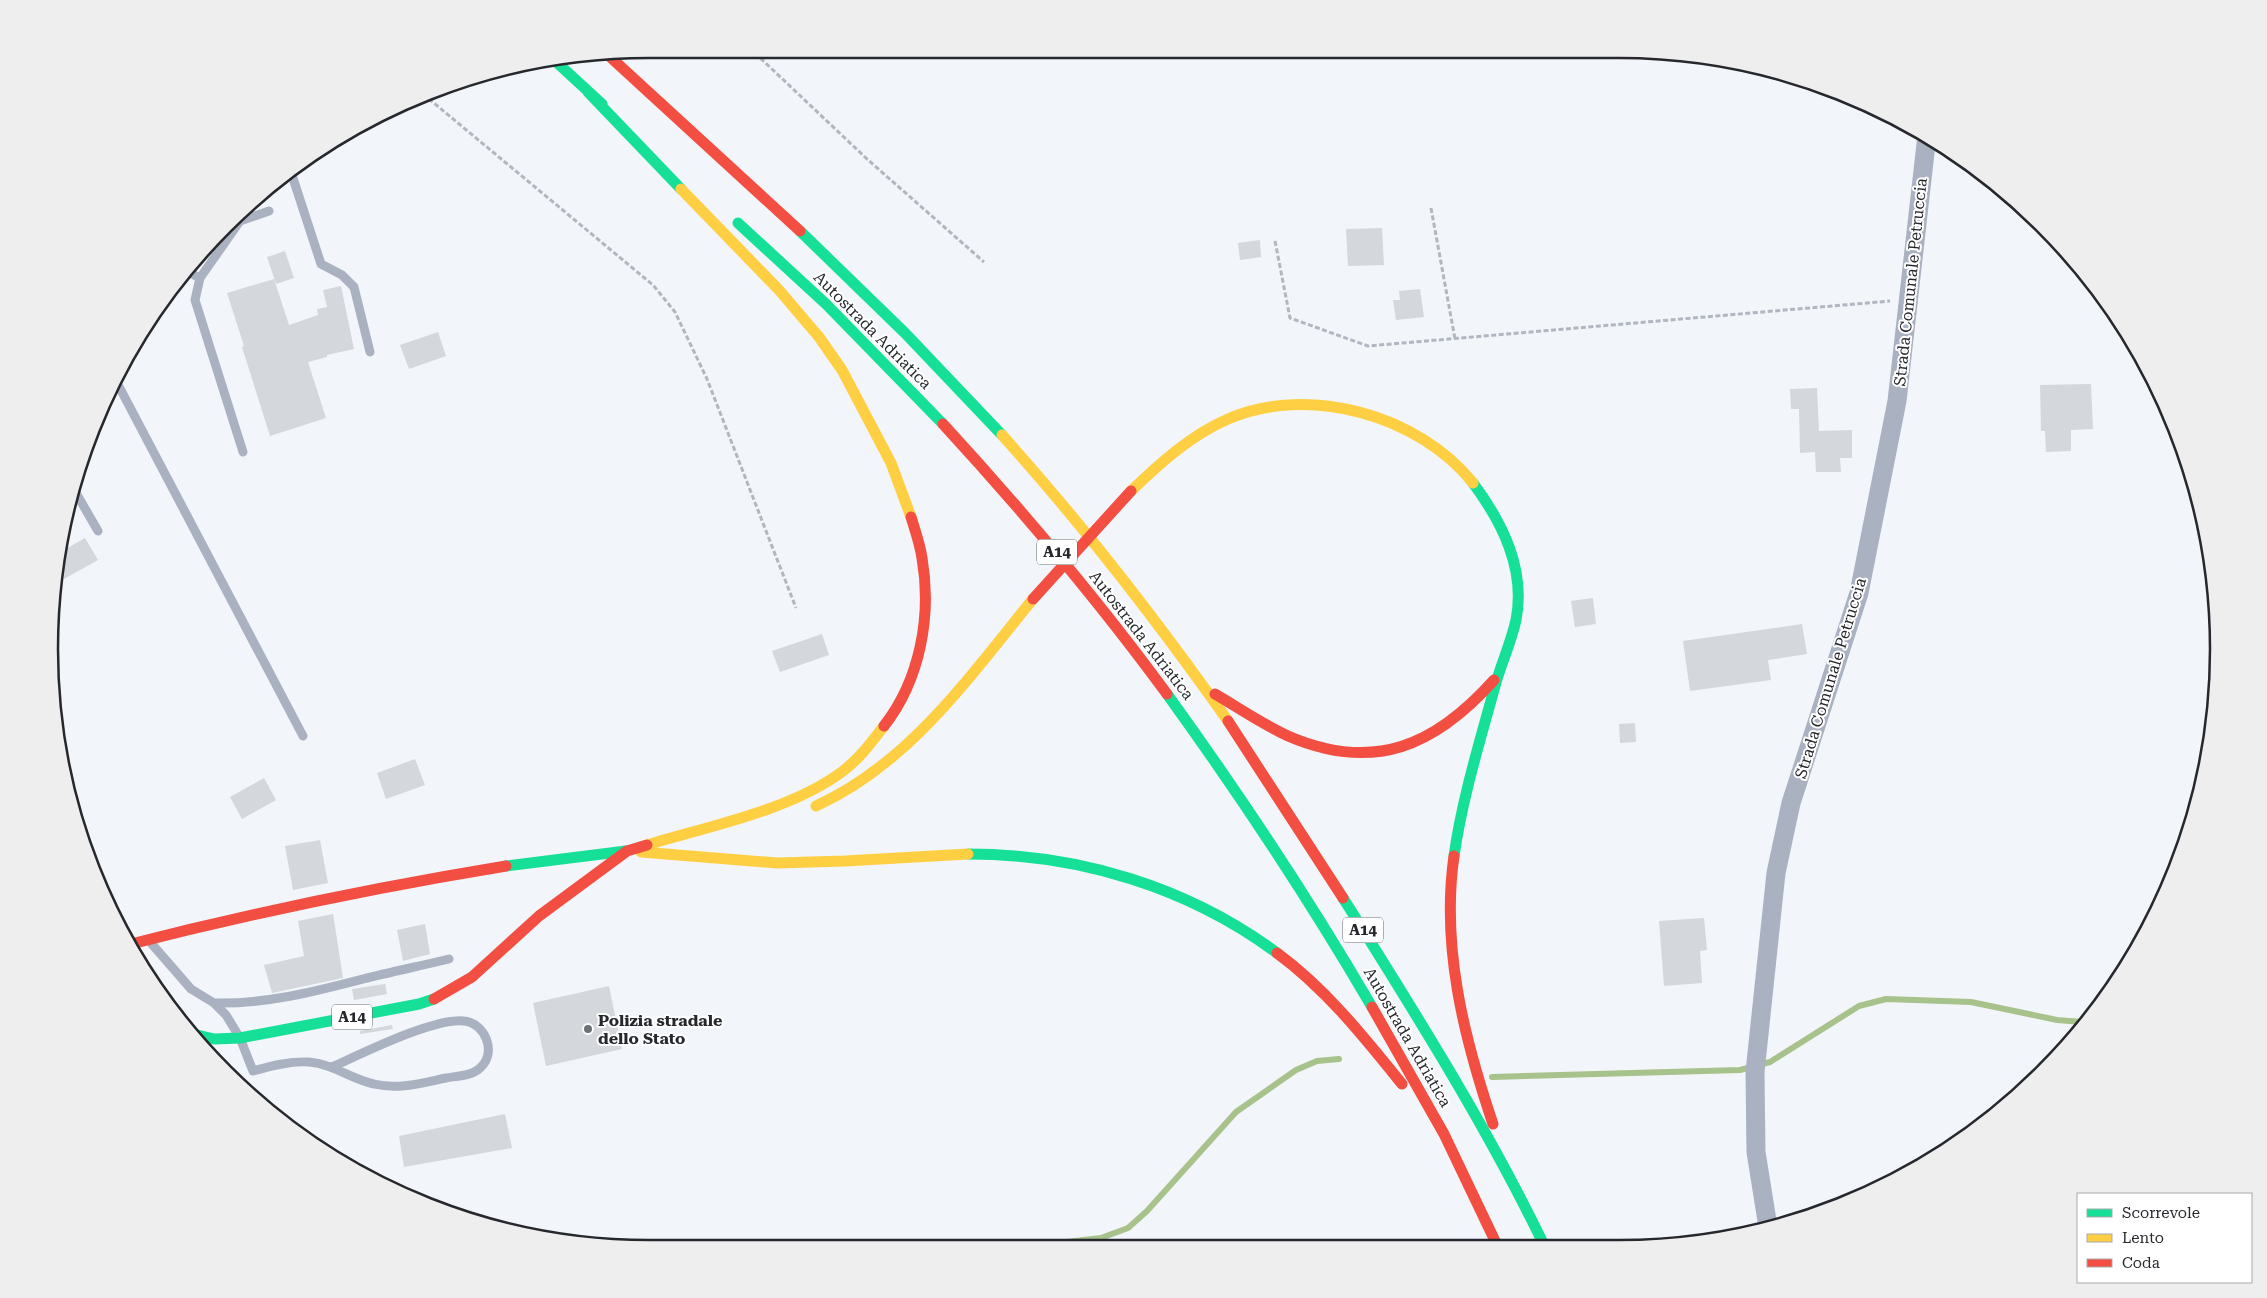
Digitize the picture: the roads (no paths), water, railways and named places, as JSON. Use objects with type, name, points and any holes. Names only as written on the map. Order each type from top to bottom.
[{"type":"highway","name":"Autostrada Adriatica","points":[[612,59],[858,285],[958,387],[1036,473],[1099,548],[1207,689],[1335,884],[1510,1176],[1542,1240]]},
{"type":"highway","name":"A14","points":[[559,65],[693,184]]},
{"type":"highway","name":"A14","points":[[201,1035],[214,1039],[240,1038],[419,1004],[440,997],[472,977],[539,916],[627,851],[786,803],[823,784],[853,763],[888,724],[903,698],[912,676],[926,621],[926,591],[920,544],[908,505],[857,396],[819,337],[779,290],[588,92]]},
{"type":"highway","name":"Autostrada Adriatica","points":[[731,217],[851,330],[942,422],[1047,540],[1108,615],[1185,718],[1301,889],[1380,1020],[1447,1139],[1495,1240]]},
{"type":"highway","name":"A14","points":[[803,811],[858,785],[896,756],[950,698],[1034,599],[1131,491],[1167,457],[1195,436],[1221,422],[1263,408],[1299,404],[1334,406],[1372,416],[1396,425],[1441,452],[1470,478],[1487,502],[1503,531],[1514,567],[1517,610],[1509,645],[1498,675],[1456,842],[1451,881],[1450,938],[1456,985],[1466,1038],[1510,1176]]},
{"type":"highway","name":"A14","points":[[1207,689],[1268,726],[1297,740],[1337,751],[1372,753],[1403,748],[1437,733],[1470,708],[1498,675]]},
{"type":"highway","name":"A14","points":[[136,942],[244,916],[426,879],[522,863],[627,851],[755,826]]},
{"type":"highway","name":"A14","points":[[627,851],[793,863],[1005,855],[1079,864],[1135,879],[1188,900],[1230,921],[1292,963],[1348,1019],[1447,1139]]},
{"type":"highway","points":[[133,938],[147,939]]},
{"type":"street","name":"Strada Comunale Petruccia","points":[[1767,1221],[1756,1152],[1756,1064],[1776,873],[1791,804],[1859,593],[1897,401],[1926,144]]},
{"type":"lane","points":[[293,177],[321,264],[342,275],[354,287],[370,352]]},
{"type":"lane","points":[[242,220],[270,211]]},
{"type":"lane","points":[[237,225],[200,278],[195,300],[243,452]]},
{"type":"lane","points":[[192,274],[200,278]]},
{"type":"lane","points":[[119,386],[303,736]]},
{"type":"lane","points":[[78,496],[98,531]]},
{"type":"lane","points":[[147,939],[192,989],[214,1003],[226,1014],[240,1038],[253,1071],[269,1066],[298,1062],[332,1067],[374,1084],[391,1086],[415,1084],[474,1072],[484,1064],[487,1057],[488,1042],[476,1024],[462,1020],[429,1026],[332,1067]]},
{"type":"lane","points":[[214,1003],[248,1004],[323,991],[449,959]]},
{"type":"waterway","points":[[1492,1077],[1740,1070],[1770,1062],[1859,1006],[1886,999],[1971,1002],[2057,1020],[2077,1022]]},
{"type":"waterway","points":[[1084,1240],[1101,1238],[1128,1228],[1147,1211],[1236,1112],[1296,1070],[1317,1061],[1339,1059]]},
{"type":"place","name":"Polizia stradale dello Stato","points":[[588,1029]]}]
